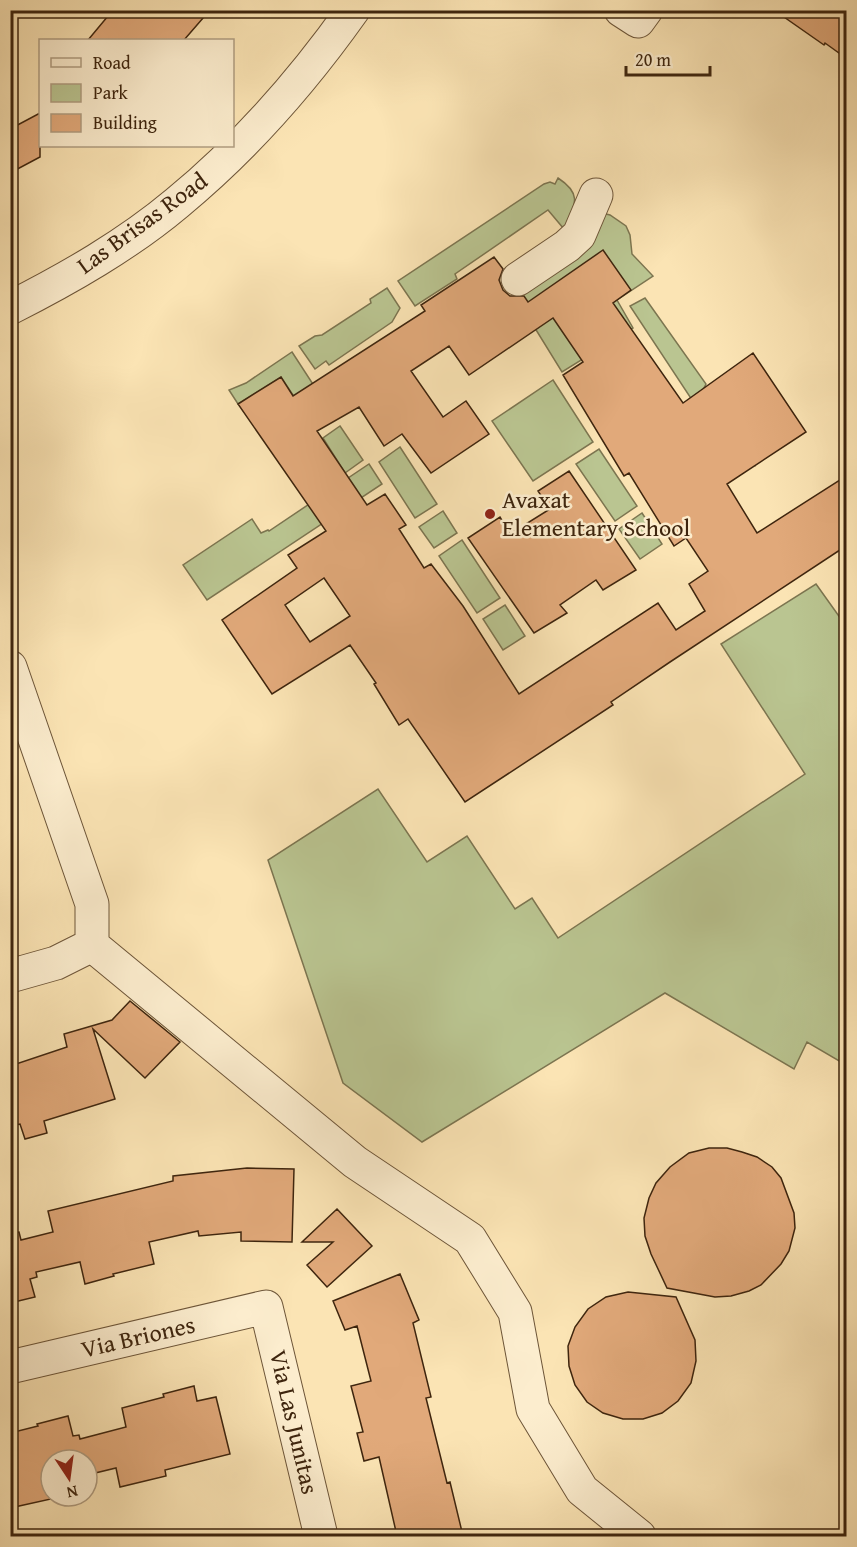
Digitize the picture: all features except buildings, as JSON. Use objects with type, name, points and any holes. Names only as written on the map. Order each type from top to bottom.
[{"type":"street","name":"Las Brisas Road","points":[[10,308],[119,246],[176,204],[250,136],[293,89],[353,10]]},
{"type":"street","points":[[621,10],[638,21],[646,10]]},
{"type":"street","points":[[518,279],[567,246],[579,235],[596,195]]},
{"type":"street","points":[[10,668],[92,904],[92,945]]},
{"type":"street","points":[[10,976],[56,963],[92,945]]},
{"type":"street","points":[[92,945],[355,1162],[470,1239],[515,1312],[533,1409],[582,1490],[639,1536]]},
{"type":"street","name":"Via Briones","points":[[10,1367],[266,1307]]},
{"type":"street","name":"Via Las Junitas","points":[[266,1307],[321,1536]]},
{"type":"green space","points":[[558,178],[566,184],[574,196],[573,207],[564,229],[548,210],[455,274],[457,279],[415,306],[398,281],[544,184],[550,182],[555,184]]},
{"type":"green space","points":[[606,214],[626,226],[630,235],[632,254],[653,276],[617,300],[633,328],[562,372],[517,299],[601,216]]},
{"type":"green space","points":[[387,288],[400,308],[392,322],[329,365],[326,361],[315,369],[299,346],[315,336],[322,335],[371,303],[370,299]]},
{"type":"green space","points":[[645,298],[706,384],[704,388],[754,465],[727,453],[630,306]]},
{"type":"green space","points":[[292,352],[335,418],[317,431],[281,377],[238,404],[229,390],[246,383]]},
{"type":"green space","points":[[553,380],[593,442],[533,481],[492,421]]},
{"type":"green space","points":[[340,426],[363,460],[345,473],[323,438]]},
{"type":"green space","points":[[400,447],[437,504],[415,518],[379,462]]},
{"type":"green space","points":[[599,449],[637,506],[615,521],[576,464]]},
{"type":"green space","points":[[369,464],[382,484],[207,600],[183,565],[252,519],[261,533],[269,531]]},
{"type":"green space","points":[[443,511],[457,533],[434,548],[419,527]]},
{"type":"green space","points":[[642,513],[662,544],[640,559],[619,529]]},
{"type":"green space","points":[[462,540],[500,598],[477,613],[439,556]]},
{"type":"green space","points":[[816,584],[846,626],[846,1065],[807,1042],[794,1069],[665,993],[422,1142],[343,1083],[268,860],[378,789],[427,862],[467,836],[515,909],[532,898],[558,938],[805,774],[721,644]]},
{"type":"green space","points":[[505,605],[525,636],[503,650],[483,619]]},
{"type":"place","name":"Avaxat Elementary School","points":[[490,514]]}]
